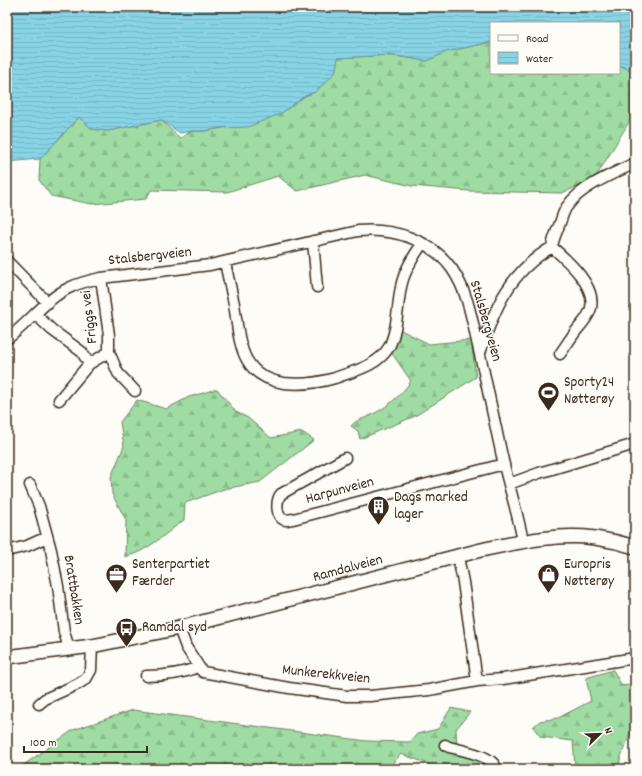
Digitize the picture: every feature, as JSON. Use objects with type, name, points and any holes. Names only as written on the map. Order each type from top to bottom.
[{"type":"main road","name":"Ramdalveien","points":[[69,648],[92,646],[180,628],[523,541],[584,537],[614,541],[635,547]]},
{"type":"main road","points":[[7,656],[69,648]]},
{"type":"street","points":[[480,353],[500,302],[513,280],[537,256],[552,247],[564,211],[569,203],[586,189],[635,163]]},
{"type":"street","name":"Stalsbergveien","points":[[7,339],[60,293],[80,283],[101,278],[189,268],[224,262],[358,231],[379,230],[400,234],[422,244],[442,258],[452,269],[459,282],[469,309],[480,353],[504,464],[523,541]]},
{"type":"street","points":[[313,241],[317,286]]},
{"type":"street","points":[[224,262],[234,304],[239,339],[245,357],[250,364],[257,372],[270,380],[290,384],[313,383],[363,368],[377,360],[384,353],[389,346],[394,333],[404,276],[422,244]]},
{"type":"street","points":[[552,247],[577,271],[590,291],[592,300],[590,311],[560,354]]},
{"type":"street","points":[[7,261],[48,303]]},
{"type":"street","name":"Friggs vei","points":[[101,278],[109,336],[109,352],[114,367],[135,391]]},
{"type":"street","name":"Friggs vei","points":[[35,314],[52,330],[82,352],[89,364]]},
{"type":"street","name":"Friggs vei","points":[[59,400],[89,364],[109,352]]},
{"type":"street","points":[[509,484],[538,473],[635,444]]},
{"type":"street","name":"Harpunveien","points":[[345,458],[281,494],[277,502],[279,515],[286,520],[293,519],[504,464]]},
{"type":"street","name":"Brattbakken","points":[[30,485],[39,506],[47,537],[58,586],[64,632],[69,648]]},
{"type":"street","points":[[7,551],[27,546],[47,537]]},
{"type":"street","points":[[458,557],[477,681]]},
{"type":"street","points":[[146,676],[166,675],[189,671],[198,667],[186,647],[180,628]]},
{"type":"street","points":[[38,704],[45,698],[86,679],[91,670],[92,646]]},
{"type":"street","name":"Munkerekkveien","points":[[198,667],[207,674],[289,688],[347,696],[370,696],[405,694],[477,681],[503,679],[635,658]]},
{"type":"street","points":[[445,745],[485,757],[493,762],[496,769]]},
{"type":"green space","points":[[490,42],[490,74],[620,74],[620,65],[635,72],[635,112],[594,180],[562,193],[469,191],[412,186],[365,175],[297,191],[278,176],[227,192],[151,190],[146,199],[92,204],[51,196],[39,180],[40,159],[79,117],[92,129],[108,131],[161,120],[180,138],[192,131],[222,128],[280,114],[305,96],[315,92],[335,73],[337,58],[390,55],[427,61],[445,52]]},
{"type":"green space","points":[[399,329],[429,344],[471,340],[476,377],[415,416],[360,439],[358,431],[351,426],[356,421],[373,414],[386,406],[402,392],[411,381],[391,352]]},
{"type":"green space","points":[[217,389],[236,412],[248,418],[271,438],[302,432],[314,440],[260,482],[224,489],[185,503],[184,520],[149,547],[133,555],[125,557],[126,520],[112,494],[111,477],[124,446],[120,422],[137,400],[166,409],[189,397]]},
{"type":"green space","points":[[613,670],[622,686],[635,684],[635,723],[621,756],[618,769],[574,769],[573,741],[541,737],[533,727],[540,721],[558,718],[591,701],[586,678]]},
{"type":"green space","points":[[451,708],[470,712],[456,729],[457,751],[500,769],[426,769],[429,764],[401,754],[388,768],[363,765],[362,769],[18,769],[73,730],[133,710],[367,741],[410,742],[417,734],[438,729]]},
{"type":"water","points":[[7,7],[635,7],[635,72],[620,65],[620,22],[490,22],[490,42],[446,52],[427,61],[390,55],[338,58],[335,73],[315,92],[305,96],[280,114],[248,127],[222,128],[180,133],[161,120],[108,131],[92,129],[79,117],[40,159],[7,162]]},
{"type":"place","name":"Sporty24 Nøtterøy","points":[[548,412]]},
{"type":"place","name":"Dags marked lager","points":[[378,526]]},
{"type":"place","name":"Senterpartiet Færder","points":[[117,594]]},
{"type":"place","name":"Europris Nøtterøy","points":[[549,594]]},
{"type":"place","name":"Ramdal syd","points":[[126,648]]}]
